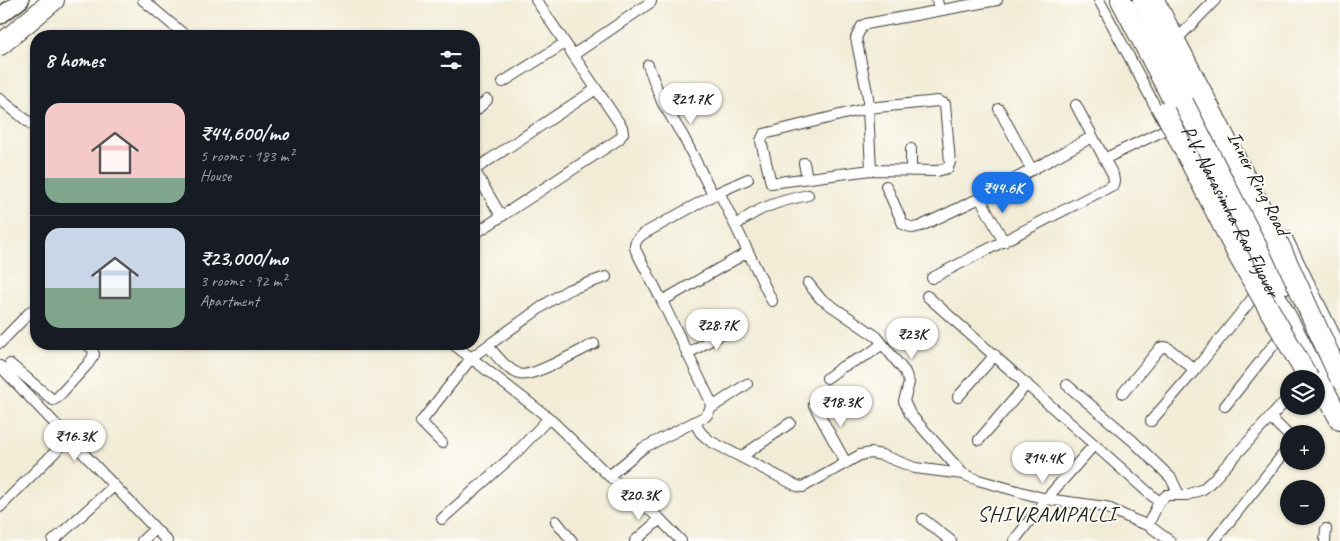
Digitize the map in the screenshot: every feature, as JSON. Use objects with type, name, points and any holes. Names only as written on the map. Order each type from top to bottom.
[{"type":"highway","points":[[0,30],[35,0]]},
{"type":"highway","points":[[0,45],[54,0]]},
{"type":"highway","points":[[1108,0],[1174,123],[1239,257],[1308,370]]},
{"type":"highway","name":"P.V. Narasimha Rao Flyover","points":[[1121,0],[1340,420]]},
{"type":"highway","name":"P.V. Narasimha Rao Flyover","points":[[1136,0],[1340,391]]},
{"type":"highway","points":[[1154,0],[1276,238],[1340,378]]},
{"type":"highway","points":[[1325,406],[1340,430]]},
{"type":"main road","name":"Inner Ring Road","points":[[1116,0],[1174,123],[1266,282],[1309,370]]},
{"type":"main road","name":"Inner Ring Road","points":[[1141,0],[1340,386]]},
{"type":"main road","name":"Inner Ring Road","points":[[1325,399],[1340,425]]},
{"type":"street","points":[[0,16],[20,0]]},
{"type":"street","points":[[0,55],[65,0]]},
{"type":"street","points":[[142,0],[179,30]]},
{"type":"street","points":[[480,230],[623,133],[622,127],[536,0]]},
{"type":"street","points":[[871,170],[868,97],[856,38],[862,26],[878,20],[938,5],[997,0]]},
{"type":"street","name":"Inner Ring Road","points":[[1100,0],[1174,123]]},
{"type":"street","name":"Inner Ring Road","points":[[1164,0],[1340,345]]},
{"type":"street","points":[[1182,35],[1215,0]]},
{"type":"street","points":[[573,55],[651,2]]},
{"type":"street","points":[[503,82],[565,43]]},
{"type":"street","points":[[648,64],[662,102],[736,225],[772,301]]},
{"type":"street","points":[[480,166],[596,89]]},
{"type":"street","points":[[0,99],[30,123]]},
{"type":"street","points":[[480,106],[487,100]]},
{"type":"street","points":[[938,101],[946,104],[950,162],[948,168],[937,171],[911,170],[871,170],[771,183],[760,141],[764,134],[868,108],[938,101]]},
{"type":"street","points":[[932,278],[1113,185],[1114,181],[1106,162],[1076,105]]},
{"type":"street","points":[[1200,115],[1218,105]]},
{"type":"street","points":[[999,109],[1032,170]]},
{"type":"street","points":[[1106,162],[1174,123]]},
{"type":"street","points":[[1106,162],[1174,123]]},
{"type":"street","points":[[886,186],[904,224],[913,228],[980,198],[1092,137]]},
{"type":"street","points":[[911,149],[911,170]]},
{"type":"street","points":[[804,163],[807,178]]},
{"type":"street","points":[[711,408],[710,400],[636,251],[635,243],[643,234],[716,194],[748,179]]},
{"type":"street","points":[[480,180],[501,216]]},
{"type":"street","points":[[736,225],[768,205],[808,195]]},
{"type":"street","points":[[980,198],[1004,242]]},
{"type":"street","points":[[662,301],[748,252]]},
{"type":"street","points":[[442,443],[421,422],[472,357],[568,290],[606,277]]},
{"type":"street","points":[[1151,421],[1266,282]]},
{"type":"street","points":[[808,283],[820,298],[877,337],[905,372],[909,383],[904,401],[910,414],[963,474]]},
{"type":"street","points":[[927,296],[1159,502]]},
{"type":"street","points":[[0,343],[30,312]]},
{"type":"street","points":[[1225,406],[1289,326]]},
{"type":"street","points":[[687,354],[733,327]]},
{"type":"street","points":[[488,346],[508,368],[521,375],[533,374],[594,344]]},
{"type":"street","points":[[827,378],[842,367],[869,354],[882,344]]},
{"type":"street","points":[[1123,393],[1160,348],[1168,348],[1195,370]]},
{"type":"street","points":[[5,365],[53,400],[88,364],[94,355],[93,350]]},
{"type":"street","points":[[462,350],[549,418],[609,476],[660,519],[681,541]]},
{"type":"street","points":[[958,397],[994,355]]},
{"type":"street","points":[[5,365],[69,438],[168,541]]},
{"type":"street","points":[[609,476],[643,448],[706,416],[711,408],[747,384]]},
{"type":"street","points":[[979,440],[1027,384]]},
{"type":"street","points":[[1067,385],[1133,442],[1170,478],[1179,495]]},
{"type":"street","points":[[814,405],[846,463]]},
{"type":"street","points":[[1148,525],[1159,502],[1167,495],[1194,494],[1213,480],[1280,407]]},
{"type":"street","points":[[442,519],[516,454],[549,418]]},
{"type":"street","points":[[1270,418],[1280,427]]},
{"type":"street","points":[[694,422],[700,432],[710,441],[789,483],[803,487],[860,455],[871,453],[882,455],[915,468],[963,474],[1046,499],[1106,506],[1148,525],[1170,541]]},
{"type":"street","points":[[741,457],[790,423]]},
{"type":"street","points":[[0,506],[69,438]]},
{"type":"street","points":[[1014,541],[1046,499],[1094,445]]},
{"type":"street","points":[[1214,541],[1280,458]]},
{"type":"street","points":[[53,541],[114,486]]},
{"type":"street","points":[[635,541],[660,519]]},
{"type":"street","points":[[923,519],[951,541]]},
{"type":"street","points":[[556,521],[572,541]]},
{"type":"street","points":[[142,541],[155,529]]},
{"type":"street","points":[[1325,541],[1326,529]]},
{"type":"district","name":"SHIVRAMPALLI","points":[[1047,513]]}]
